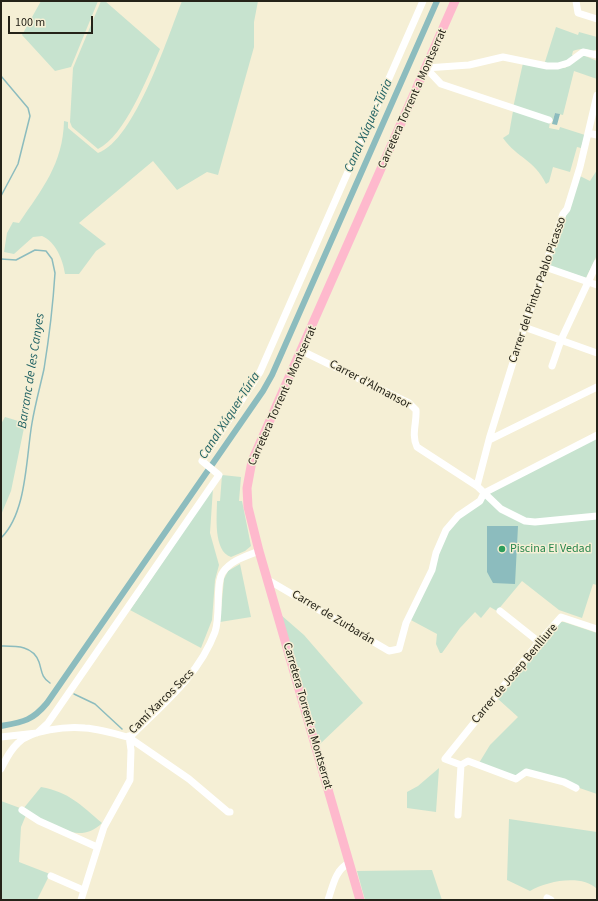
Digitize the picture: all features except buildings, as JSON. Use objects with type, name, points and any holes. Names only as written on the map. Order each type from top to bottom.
[{"type":"main road","name":"Carretera Torrent a Montserrat","points":[[360,900],[259,552],[248,507],[247,488],[249,474],[258,447],[302,351],[455,1]]},
{"type":"street","points":[[1,737],[37,733],[48,723],[219,475],[202,461],[260,372],[423,1]]},
{"type":"street","points":[[576,1],[578,13],[597,19]]},
{"type":"street","points":[[426,68],[469,65],[499,57],[547,66],[558,66],[568,63],[583,52],[597,55]]},
{"type":"street","points":[[426,68],[440,84],[549,120]]},
{"type":"street","name":"Carrer del Pintor Pablo Picasso","points":[[477,486],[489,440],[524,327],[563,214],[567,209],[597,95]]},
{"type":"street","points":[[588,133],[597,135]]},
{"type":"street","points":[[552,366],[561,340],[597,263]]},
{"type":"street","points":[[545,267],[597,285]]},
{"type":"street","points":[[524,327],[597,353]]},
{"type":"street","name":"Carrer d'Almansor","points":[[302,351],[409,403],[416,410],[417,420],[414,437],[417,447],[477,486],[501,509],[525,521],[597,516]]},
{"type":"street","points":[[489,440],[597,387]]},
{"type":"street","points":[[484,493],[597,435]]},
{"type":"street","name":"Carrer de Zurbarán","points":[[268,580],[389,652],[399,649],[406,624],[432,570],[436,553],[446,530],[458,516],[480,501],[484,493]]},
{"type":"street","name":"Camí Xarcos Secs","points":[[1,768],[10,751],[18,742],[25,737],[37,733],[67,728],[84,728],[130,738],[193,673],[207,649],[218,620],[220,581],[224,570],[232,562],[259,552]]},
{"type":"street","points":[[500,610],[539,642]]},
{"type":"street","name":"Carrer de Josep Benlliure","points":[[461,766],[445,759],[539,642],[561,617],[597,629]]},
{"type":"street","points":[[130,738],[189,779],[228,812],[230,812]]},
{"type":"street","points":[[81,900],[104,827],[130,780],[130,738]]},
{"type":"street","points":[[458,815],[461,766],[468,761],[516,779],[526,772],[564,782],[576,788]]},
{"type":"street","points":[[22,810],[38,821],[97,847]]},
{"type":"street","points":[[328,900],[338,872],[342,866],[349,863]]},
{"type":"street","points":[[51,876],[83,890]]},
{"type":"green space","points":[[41,1],[98,1],[71,67],[55,71],[22,35]]},
{"type":"green space","points":[[101,1],[105,1],[160,49],[135,104],[126,119],[108,142],[98,149],[72,127],[70,122],[73,68]]},
{"type":"green space","points":[[182,1],[258,1],[254,22],[254,47],[218,175],[207,172],[177,190],[153,161],[79,223],[106,244],[96,251],[79,274],[65,274],[63,263],[55,247],[51,242],[42,236],[33,237],[14,254],[4,252],[7,233],[13,222],[19,223],[50,175],[60,150],[64,121],[68,122],[68,128],[98,153],[112,144],[125,129],[149,85]]},
{"type":"green space","points":[[556,27],[578,35],[579,32],[597,37],[597,49],[593,51],[579,49],[573,51],[572,55],[574,56],[565,64],[544,65]]},
{"type":"green space","points":[[583,55],[597,61],[597,79],[574,71],[563,115],[555,113],[553,120],[513,108],[523,63],[565,68]]},
{"type":"green space","points":[[513,111],[550,122],[549,128],[559,130],[560,127],[585,135],[581,148],[577,147],[570,172],[553,167],[549,182],[546,184],[536,169],[514,151],[503,138],[509,134]]},
{"type":"green space","points":[[597,170],[597,255],[586,278],[547,265],[578,175],[590,181]]},
{"type":"green space","points":[[5,417],[25,423],[11,491],[1,515],[1,424]]},
{"type":"green space","points":[[597,434],[597,585],[593,584],[582,618],[559,610],[522,581],[497,611],[490,607],[481,618],[475,612],[460,628],[442,653],[440,653],[436,644],[437,634],[409,619],[446,530],[484,493]]},
{"type":"green space","points":[[222,475],[241,477],[239,501],[242,501],[251,546],[245,551],[231,557],[221,548],[217,532],[217,501],[220,501]]},
{"type":"green space","points":[[213,488],[210,533],[219,565],[215,580],[212,620],[201,648],[130,610]]},
{"type":"green space","points":[[240,564],[251,617],[220,622],[224,579],[228,571]]},
{"type":"green space","points":[[281,615],[304,635],[363,703],[320,744]]},
{"type":"green space","points":[[561,622],[597,633],[597,794],[527,770],[516,776],[479,763],[490,745],[518,717],[498,699]]},
{"type":"green space","points":[[439,768],[436,812],[407,808],[407,792],[418,786]]},
{"type":"green space","points":[[41,787],[59,792],[74,800],[102,823],[93,830],[83,833],[73,833],[62,830],[23,809]]},
{"type":"green space","points":[[1,801],[20,808],[26,815],[21,827],[19,862],[50,874],[37,900],[1,900]]},
{"type":"green space","points":[[509,819],[597,832],[597,889],[591,884],[574,880],[546,884],[530,891],[507,880]]},
{"type":"green space","points":[[432,870],[442,900],[365,900],[357,871]]},
{"type":"water","points":[[555,113],[560,114],[557,125],[552,124]]},
{"type":"water","name":"Piscina El Vedad","points":[[487,526],[518,526],[515,584],[493,583],[487,572]]},
{"type":"waterway","name":"Canal Xúquer-Túria","points":[[1,726],[27,720],[37,714],[47,703],[263,391],[272,375],[437,1]]},
{"type":"waterway","points":[[1,76],[28,108],[30,116],[18,164],[1,196]]},
{"type":"waterway","name":"Barranc de les Canyes","points":[[1,259],[16,260],[35,250],[46,251],[52,259],[55,273],[46,357],[32,423],[21,500],[10,527],[1,538]]},
{"type":"waterway","points":[[1,646],[23,648],[32,652],[39,662],[43,676],[50,683]]},
{"type":"waterway","points":[[74,694],[95,704],[122,729]]},
{"type":"place","name":"Piscina El Vedad","points":[[502,549]]}]
